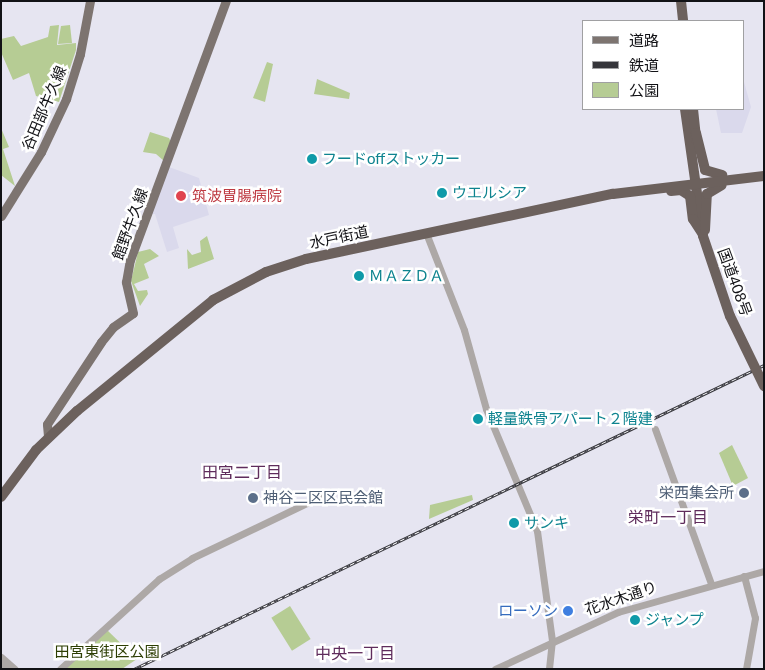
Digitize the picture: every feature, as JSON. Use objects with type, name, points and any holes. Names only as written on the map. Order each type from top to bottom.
[{"type":"highway","points":[[674,1],[676,20]]},
{"type":"highway","points":[[681,1],[683,20]]},
{"type":"highway","points":[[685,110],[709,174],[752,178]]},
{"type":"highway","points":[[654,188],[681,179],[687,172],[693,110]]},
{"type":"highway","name":"国道408号","points":[[692,132],[700,176],[696,182],[703,236],[730,316],[764,386]]},
{"type":"highway","name":"水戸街道","points":[[1,497],[48,436],[200,310],[236,286],[296,261],[426,233],[654,188],[764,176]]},
{"type":"highway","points":[[703,236],[708,217],[707,194],[714,186],[739,179]]},
{"type":"highway","points":[[654,188],[663,192],[681,190],[690,196],[694,219],[703,236]]},
{"type":"main road","name":"谷田部牛久線","points":[[1,216],[35,164],[60,113],[80,54],[90,1]]},
{"type":"main road","name":"館野牛久線","points":[[48,436],[47,424],[101,342],[113,327],[133,313],[126,282],[130,260],[226,1]]},
{"type":"street","points":[[426,233],[464,330],[486,409],[537,532],[552,640],[549,669]]},
{"type":"street","points":[[656,429],[711,584]]},
{"type":"street","points":[[60,669],[159,579],[192,558],[330,492]]},
{"type":"street","name":"花水木通り","points":[[495,669],[552,640],[618,612],[711,584],[764,571]]},
{"type":"street","points":[[744,576],[754,618],[746,669]]},
{"type":"street","points":[[1,658],[15,669]]},
{"type":"street","points":[[1,664],[7,669]]},
{"type":"shaded area","points":[[745,86],[751,107],[742,133],[721,133],[716,110],[745,110]]},
{"type":"shaded area","name":"筑波胃腸病院","points":[[169,167],[199,178],[209,215],[173,227],[179,248],[167,252],[155,214],[151,214]]},
{"type":"green space","points":[[59,25],[57,45],[76,43],[76,50],[59,102],[36,96],[29,73],[13,80],[1,52],[1,39],[14,36],[21,46],[48,37],[50,26]]},
{"type":"green space","points":[[70,25],[72,43],[58,44],[61,26]]},
{"type":"green space","points":[[267,62],[273,64],[265,102],[253,98]]},
{"type":"green space","points":[[317,79],[350,93],[349,99],[314,94]]},
{"type":"green space","points":[[1,128],[9,147],[3,149],[15,186],[1,175]]},
{"type":"green space","points":[[150,132],[169,138],[172,144],[164,161],[156,154],[143,152]]},
{"type":"green space","points":[[207,236],[214,259],[188,269],[187,249],[192,255],[201,252],[200,241]]},
{"type":"green space","points":[[150,249],[159,256],[144,264],[149,278],[134,284],[138,291],[147,290],[148,294],[140,306],[131,281],[138,252]]},
{"type":"green space","points":[[732,445],[748,478],[733,486],[719,453]]},
{"type":"green space","points":[[472,495],[473,500],[429,519],[430,505]]},
{"type":"green space","points":[[290,606],[311,639],[292,651],[271,618]]},
{"type":"green space","name":"田宮東街区公園","points":[[107,630],[137,659],[122,669],[64,669]]},
{"type":"railway","points":[[134,669],[764,365]]},
{"type":"place","name":"フードoffストッカー","points":[[312,159]]},
{"type":"place","name":"ウエルシア","points":[[442,193]]},
{"type":"place","name":"筑波胃腸病院","points":[[181,196]]},
{"type":"place","name":"ＭＡＺＤＡ","points":[[359,276]]},
{"type":"place","name":"軽量鉄骨アパート２階建","points":[[478,419]]},
{"type":"place","name":"栄西集会所","points":[[744,493]]},
{"type":"place","name":"神谷二区区民会館","points":[[253,498]]},
{"type":"place","name":"サンキ","points":[[514,523]]},
{"type":"place","name":"ローソン","points":[[568,611]]},
{"type":"place","name":"ジャンプ","points":[[635,620]]},
{"type":"district","name":"田宮二丁目","points":[[242,472]]},
{"type":"district","name":"栄町一丁目","points":[[668,517]]},
{"type":"district","name":"中央一丁目","points":[[355,653]]}]
